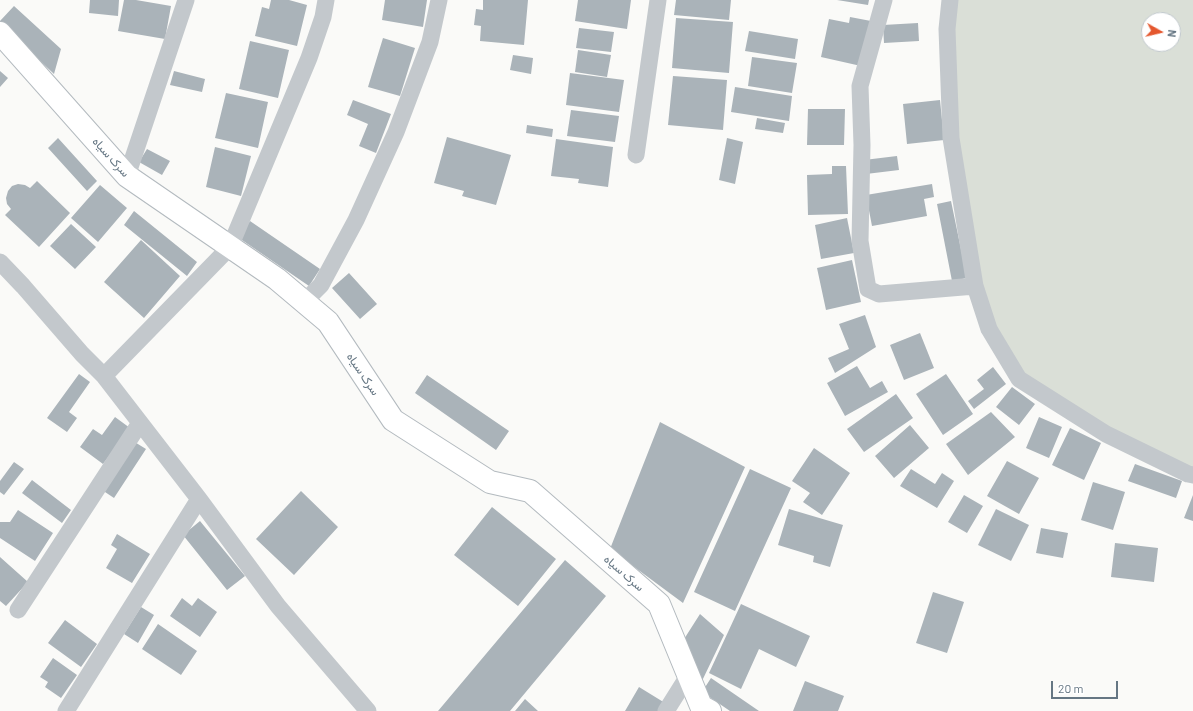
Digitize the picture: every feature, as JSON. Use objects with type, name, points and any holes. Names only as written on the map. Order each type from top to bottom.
[{"type":"street","points":[[127,176],[186,0]]},
{"type":"street","points":[[104,376],[230,247],[309,58],[323,17],[326,0]]},
{"type":"street","points":[[304,302],[321,285],[356,220],[396,132],[430,42],[439,0]]},
{"type":"street","points":[[636,155],[658,0]]},
{"type":"street","points":[[884,0],[860,86],[862,145],[860,241],[868,289],[879,294],[975,286]]},
{"type":"street","points":[[950,0],[947,29],[951,138],[975,286],[989,329],[1019,379],[1106,434],[1188,474],[1193,475]]},
{"type":"street","name":"سرک سیاه","points":[[0,33],[127,176],[277,279],[328,322],[393,420],[490,482],[530,491],[659,604],[701,706],[710,711]]},
{"type":"street","points":[[0,262],[23,286],[82,354],[104,376],[199,499],[278,606],[368,711]]},
{"type":"street","points":[[18,610],[140,423]]},
{"type":"street","points":[[66,711],[199,499]]},
{"type":"street","points":[[666,711],[688,676]]},
{"type":"shaded area","points":[[950,0],[1193,0],[1193,475],[1019,379],[989,329],[951,138]]},
{"type":"building","points":[[90,0],[119,0],[118,16],[89,13]]},
{"type":"building","points":[[124,0],[136,0],[171,6],[165,39],[118,31]]},
{"type":"building","points":[[271,0],[289,0],[307,5],[297,46],[255,36],[262,7],[269,9]]},
{"type":"building","points":[[385,0],[427,0],[423,27],[382,20]]},
{"type":"building","points":[[483,0],[528,0],[524,45],[480,41],[481,26],[474,25],[476,9],[483,10]]},
{"type":"building","points":[[578,0],[631,0],[627,29],[575,21]]},
{"type":"building","points":[[676,0],[731,0],[729,20],[674,15]]},
{"type":"building","points":[[837,0],[869,0],[868,5]]},
{"type":"building","points":[[14,6],[61,49],[54,74],[0,23],[0,21]]},
{"type":"building","points":[[850,17],[871,21],[861,66],[821,57],[829,19],[849,23]]},
{"type":"building","points":[[676,18],[733,22],[729,73],[672,68]]},
{"type":"building","points":[[918,23],[919,41],[884,43],[883,25]]},
{"type":"building","points":[[579,28],[614,32],[611,52],[576,48]]},
{"type":"building","points":[[749,31],[798,39],[795,59],[745,51]]},
{"type":"building","points":[[383,38],[415,48],[400,96],[368,87]]},
{"type":"building","points":[[250,41],[289,50],[278,98],[239,89]]},
{"type":"building","points":[[578,50],[611,55],[607,77],[575,72]]},
{"type":"building","points":[[513,55],[533,58],[531,74],[510,70]]},
{"type":"building","points":[[752,57],[797,63],[792,93],[748,86]]},
{"type":"building","points":[[0,71],[8,78],[0,87]]},
{"type":"building","points":[[174,71],[205,79],[202,92],[170,85]]},
{"type":"building","points":[[570,73],[624,80],[619,112],[566,105]]},
{"type":"building","points":[[673,76],[727,80],[723,130],[668,125]]},
{"type":"building","points":[[735,87],[792,96],[789,121],[731,112]]},
{"type":"building","points":[[226,93],[268,102],[258,148],[215,138]]},
{"type":"building","points":[[353,100],[391,114],[376,153],[359,146],[368,124],[347,115]]},
{"type":"building","points":[[940,100],[944,140],[907,144],[903,104]]},
{"type":"building","points":[[808,109],[845,109],[844,145],[807,145]]},
{"type":"building","points":[[571,110],[619,116],[615,142],[567,136]]},
{"type":"building","points":[[757,118],[785,123],[783,133],[755,129]]},
{"type":"building","points":[[527,125],[553,129],[552,137],[526,133]]},
{"type":"building","points":[[447,137],[511,155],[496,205],[462,196],[464,191],[434,183]]},
{"type":"building","points":[[58,138],[97,181],[87,191],[48,148]]},
{"type":"building","points":[[727,138],[743,142],[735,184],[719,180]]},
{"type":"building","points":[[556,139],[613,147],[608,187],[578,183],[579,179],[551,176]]},
{"type":"building","points":[[215,147],[251,156],[241,196],[206,187]]},
{"type":"building","points":[[147,149],[170,161],[162,175],[139,162]]},
{"type":"building","points":[[897,156],[899,170],[866,174],[864,160]]},
{"type":"building","points":[[832,166],[846,166],[848,214],[808,215],[807,175],[832,174]]},
{"type":"building","points":[[37,181],[70,213],[39,247],[5,215],[11,209],[7,204],[6,198],[8,191],[12,186],[18,184],[25,185],[30,188]]},
{"type":"building","points":[[932,184],[934,197],[924,199],[927,216],[872,226],[866,195]]},
{"type":"building","points":[[100,185],[127,208],[98,242],[71,218]]},
{"type":"building","points":[[951,201],[967,278],[952,281],[937,204]]},
{"type":"building","points":[[134,211],[197,262],[187,276],[124,225]]},
{"type":"building","points":[[847,218],[854,253],[821,259],[815,225]]},
{"type":"building","points":[[250,221],[320,269],[309,286],[239,238]]},
{"type":"building","points":[[71,224],[96,247],[75,269],[50,246]]},
{"type":"building","points":[[141,240],[180,276],[144,318],[104,282]]},
{"type":"building","points":[[852,260],[861,302],[826,310],[817,268]]},
{"type":"building","points":[[349,273],[377,304],[360,319],[332,288]]},
{"type":"building","points":[[865,315],[876,347],[835,373],[828,358],[849,349],[839,324]]},
{"type":"building","points":[[920,333],[934,368],[904,380],[890,345]]},
{"type":"building","points":[[857,366],[870,388],[882,381],[888,392],[845,416],[827,383]]},
{"type":"building","points":[[993,367],[1006,384],[974,409],[968,401],[984,389],[977,380]]},
{"type":"building","points":[[79,374],[90,382],[69,412],[77,418],[67,432],[47,418]]},
{"type":"building","points":[[946,374],[973,414],[943,435],[916,394]]},
{"type":"building","points":[[427,375],[509,431],[496,450],[415,393]]},
{"type":"building","points":[[1012,387],[1035,404],[1019,425],[996,407]]},
{"type":"building","points":[[896,394],[913,418],[864,452],[847,429]]},
{"type":"building","points":[[991,412],[1015,437],[968,475],[946,444]]},
{"type":"building","points":[[115,417],[130,428],[103,464],[80,447],[93,429],[102,435]]},
{"type":"building","points":[[1039,417],[1062,427],[1049,458],[1026,448]]},
{"type":"building","points":[[660,422],[745,467],[683,603],[610,549]]},
{"type":"building","points":[[910,425],[929,448],[894,478],[875,456]]},
{"type":"building","points":[[1070,428],[1101,443],[1084,480],[1052,465]]},
{"type":"building","points":[[133,441],[146,449],[114,498],[102,490]]},
{"type":"building","points":[[814,448],[850,473],[822,515],[803,502],[810,493],[792,481]]},
{"type":"building","points":[[1007,461],[1039,478],[1019,514],[987,496]]},
{"type":"building","points":[[14,462],[24,469],[4,495],[0,492],[0,481]]},
{"type":"building","points":[[1135,464],[1182,481],[1176,498],[1128,481]]},
{"type":"building","points":[[750,469],[791,488],[735,611],[694,592]]},
{"type":"building","points":[[911,469],[935,484],[942,473],[954,481],[937,508],[900,486]]},
{"type":"building","points":[[32,480],[71,510],[62,523],[22,493]]},
{"type":"building","points":[[1093,482],[1125,492],[1113,530],[1081,520]]},
{"type":"building","points":[[301,491],[338,527],[294,575],[256,539]]},
{"type":"building","points":[[964,495],[983,506],[967,533],[948,522]]},
{"type":"building","points":[[1193,495],[1193,521],[1184,518]]},
{"type":"building","points":[[492,507],[556,559],[518,606],[454,555]]},
{"type":"building","points":[[789,509],[843,525],[830,567],[813,562],[814,556],[778,545]]},
{"type":"building","points":[[996,509],[1029,525],[1011,561],[978,545]]},
{"type":"building","points":[[18,510],[53,533],[35,561],[0,538],[0,522],[10,522]]},
{"type":"building","points":[[200,521],[245,576],[227,590],[183,535]]},
{"type":"building","points":[[1041,528],[1068,533],[1063,558],[1036,553]]},
{"type":"building","points":[[117,534],[150,554],[132,583],[106,568],[117,549],[111,545]]},
{"type":"building","points":[[1115,543],[1158,548],[1154,582],[1111,577]]},
{"type":"building","points":[[0,557],[28,582],[6,606],[0,601]]},
{"type":"building","points":[[565,560],[606,596],[510,711],[438,711]]},
{"type":"building","points":[[933,592],[964,602],[947,653],[916,643]]},
{"type":"building","points":[[182,598],[192,606],[198,598],[217,612],[200,637],[170,616]]},
{"type":"building","points":[[741,604],[810,636],[796,667],[759,649],[741,689],[709,673]]},
{"type":"building","points":[[141,607],[154,615],[138,643],[124,634]]},
{"type":"building","points":[[700,614],[724,635],[701,683],[679,647]]},
{"type":"building","points":[[65,620],[97,644],[81,667],[48,643]]},
{"type":"building","points":[[158,624],[197,651],[181,675],[142,649]]},
{"type":"building","points":[[53,658],[77,675],[61,698],[45,687],[48,682],[40,677]]},
{"type":"building","points":[[711,678],[759,711],[730,711],[702,692]]},
{"type":"building","points":[[805,681],[844,696],[838,711],[793,711]]},
{"type":"building","points":[[639,687],[665,703],[660,711],[625,711]]},
{"type":"building","points":[[525,699],[538,711],[515,711]]}]
